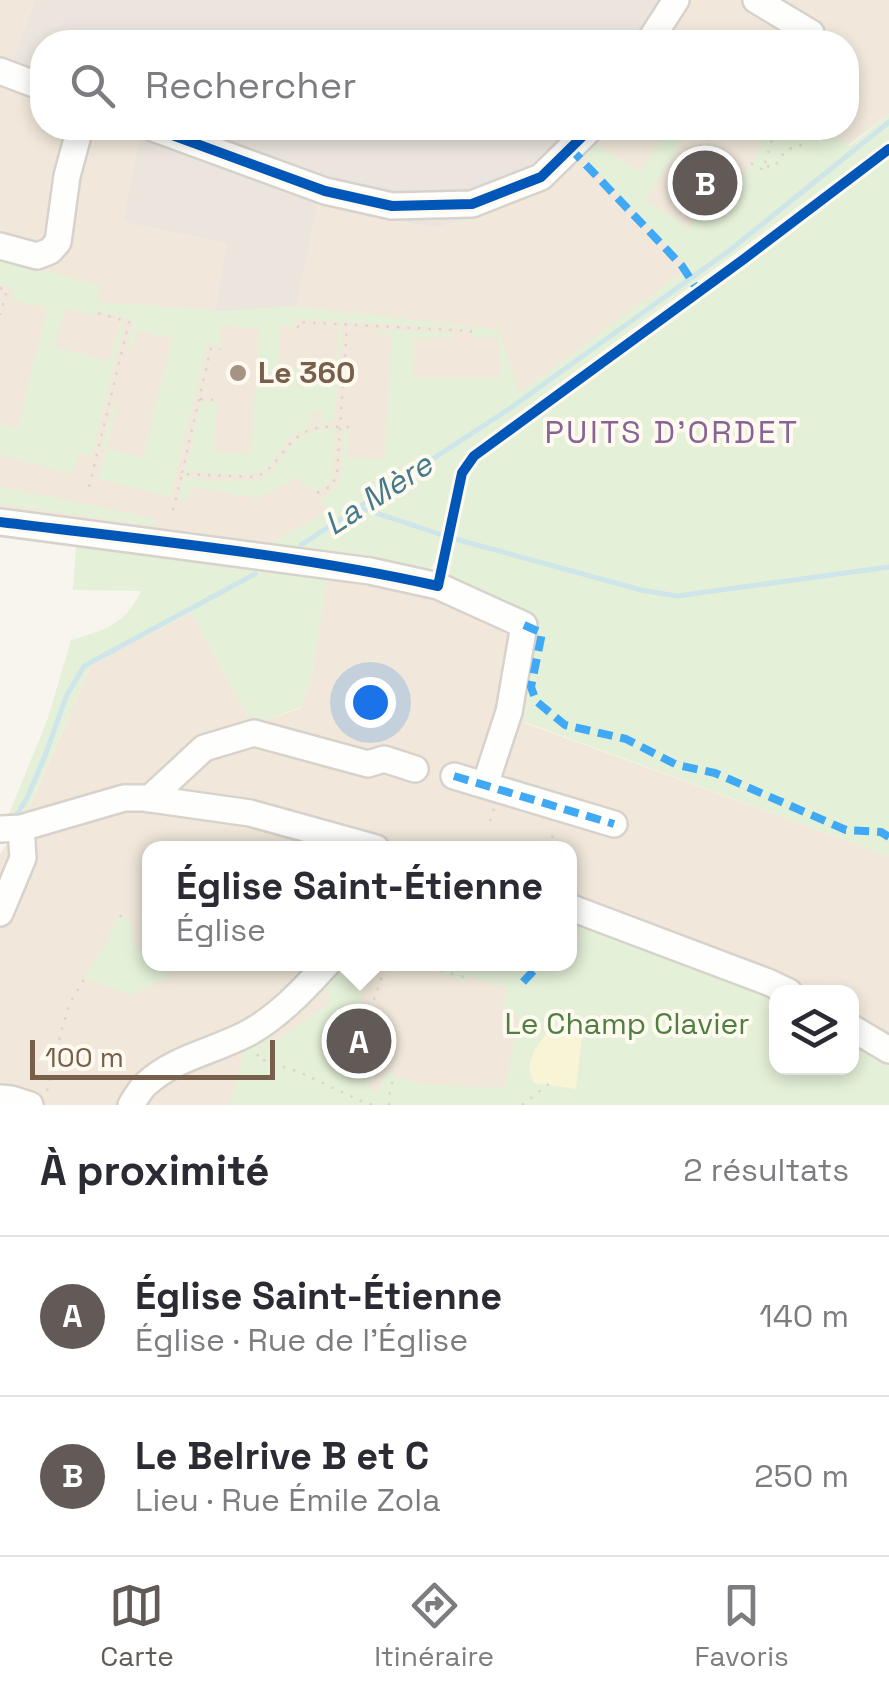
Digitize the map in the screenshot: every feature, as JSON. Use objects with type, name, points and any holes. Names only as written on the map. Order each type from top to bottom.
[{"type":"street","points":[[657,30],[676,0]]},
{"type":"street","points":[[756,0],[806,30]]},
{"type":"street","points":[[0,72],[30,83]]},
{"type":"street","points":[[0,246],[36,256],[50,252],[58,242],[67,176],[77,140]]},
{"type":"street","points":[[186,140],[325,190],[392,206],[472,204],[541,177],[579,140]]},
{"type":"street","points":[[0,522],[370,571],[438,586],[524,625],[509,712],[485,785]]},
{"type":"street","points":[[149,799],[204,748],[254,734],[368,764],[384,759],[414,769]]},
{"type":"street","points":[[454,776],[614,824]]},
{"type":"street","points":[[0,913],[23,858],[12,829],[124,798],[250,814],[350,841]]},
{"type":"street","points":[[577,910],[772,985]]},
{"type":"street","points":[[131,1105],[144,1086],[174,1064],[247,1034],[263,1023],[320,971]]},
{"type":"street","points":[[859,1032],[889,1050]]},
{"type":"street","points":[[0,1098],[37,1100]]},
{"type":"path","points":[[751,163],[762,169],[773,140]]},
{"type":"path","points":[[765,164],[774,166],[786,150],[805,140]]},
{"type":"path","points":[[0,288],[7,290],[0,315]]},
{"type":"path","points":[[89,487],[129,322],[97,313],[96,316]]},
{"type":"path","points":[[298,328],[298,322],[471,331],[470,337]]},
{"type":"path","points":[[317,494],[334,482],[347,325]]},
{"type":"path","points":[[374,326],[374,334]]},
{"type":"path","points":[[173,510],[210,348],[220,349]]},
{"type":"path","points":[[122,350],[131,352]]},
{"type":"path","points":[[110,398],[119,400]]},
{"type":"path","points":[[198,399],[217,400]]},
{"type":"path","points":[[182,474],[256,477],[266,472],[296,436],[319,427],[349,427]]},
{"type":"path","points":[[444,971],[463,977],[464,974]]},
{"type":"path","points":[[374,1000],[383,973]]},
{"type":"path","points":[[37,1100],[49,1087],[70,1003],[84,979]]},
{"type":"path","points":[[257,1058],[300,1072],[373,1105]]},
{"type":"path","points":[[389,1105],[394,1075]]},
{"type":"path","points":[[522,1105],[550,1082]]},
{"type":"shaded area","points":[[0,0],[35,0],[8,74],[0,72]]},
{"type":"shaded area","points":[[35,0],[687,0],[670,30],[30,30],[30,90],[8,74]]},
{"type":"shaded area","points":[[687,0],[889,0],[889,114],[859,137],[859,30],[670,30]]},
{"type":"shaded area","points":[[0,83],[30,94],[30,140],[141,140],[123,222],[227,243],[215,310],[295,306],[318,202],[437,228],[509,203],[558,176],[598,140],[855,140],[519,394],[283,546],[0,514]]},
{"type":"shaded area","points":[[140,140],[598,140],[539,189],[437,228],[318,202],[296,306],[215,310],[227,243],[123,222]]},
{"type":"shaded area","points":[[358,557],[429,571],[535,618],[525,723],[889,856],[889,1105],[0,1105],[0,854],[23,820],[92,663],[191,613],[253,725],[301,708],[311,679],[327,579]]},
{"type":"green space","points":[[889,114],[889,140],[471,451],[461,466],[435,562],[429,571],[358,558],[348,583],[327,580],[311,679],[301,707],[253,725],[191,613],[92,663],[23,820],[6,821],[48,718],[71,640],[121,619],[141,591],[73,590],[76,543],[263,570],[298,549],[270,544],[327,511],[320,499],[339,479],[344,430],[349,430],[347,458],[384,460],[392,335],[376,334],[376,330],[453,333],[453,337],[414,338],[413,378],[499,378],[499,338],[472,337],[472,329],[295,319],[294,327],[280,327],[278,367],[335,372],[338,327],[342,328],[335,419],[318,426],[316,422],[322,422],[323,412],[312,411],[310,427],[292,436],[265,471],[236,475],[185,471],[201,402],[217,403],[214,452],[251,454],[259,328],[222,325],[221,345],[207,345],[171,497],[98,479],[114,402],[118,403],[106,449],[143,458],[172,338],[137,330],[132,348],[127,347],[133,320],[65,308],[55,347],[109,361],[120,322],[124,323],[92,456],[79,453],[73,474],[0,455],[0,425],[17,429],[47,308],[11,299],[14,288],[0,285],[0,259],[101,286],[99,302],[226,311],[296,306],[499,330],[519,393],[688,268],[584,156],[595,144],[640,172],[661,140],[683,140],[645,200],[689,228],[712,193],[727,201],[763,144],[757,140],[841,140],[850,146]]},
{"type":"green space","points":[[889,154],[889,856],[525,722],[535,618],[451,579],[447,567],[462,488],[472,465]]},
{"type":"green space","points":[[335,429],[333,476],[315,491],[312,486],[307,489],[299,477],[258,498],[191,487],[188,501],[179,499],[184,477],[257,479],[270,472],[304,435]]},
{"type":"green space","points":[[0,486],[155,519],[154,526],[0,504]]},
{"type":"green space","name":"Le Champ Clavier","points":[[577,917],[769,991],[769,1075],[859,1075],[859,1039],[889,1058],[889,1105],[229,1105],[247,1042],[267,1028],[272,1043],[330,1003],[325,981],[338,971],[367,979],[353,1021],[343,1018],[332,1051],[341,1055],[349,1070],[358,1070],[365,1063],[375,1067],[368,1088],[379,1091],[386,1072],[418,1084],[505,1088],[519,1017],[503,1007],[508,988],[466,975],[464,981],[433,971],[577,971]]},
{"type":"green space","points":[[116,918],[132,919],[133,942],[142,950],[142,971],[165,971],[171,976],[131,995],[83,978],[106,946]]},
{"type":"sand","points":[[550,1029],[582,1035],[576,1089],[534,1083],[531,1061]]},
{"type":"waterway","name":"La Mère","points":[[301,545],[509,409],[730,250],[889,122]]},
{"type":"waterway","points":[[358,507],[448,537],[641,590],[677,596],[889,567]]},
{"type":"waterway","name":"La Mère","points":[[15,818],[45,756],[66,697],[84,666],[255,574]]},
{"type":"marked path","points":[[570,148],[682,266],[699,292]]},
{"type":"marked path","points":[[524,625],[542,633],[531,687],[536,701],[565,725],[626,739],[677,765],[715,773],[846,830],[881,832],[889,837]]},
{"type":"marked path","points":[[454,776],[614,824]]},
{"type":"marked path","points":[[523,982],[533,971]]},
{"type":"cycle path","points":[[186,140],[325,191],[392,206],[472,204],[541,177],[579,140]]},
{"type":"cycle path","points":[[0,522],[275,556],[438,586],[462,473],[474,456],[889,149]]},
{"type":"place","name":"Le Belrive B et C","points":[[705,183]]},
{"type":"place","name":"Le 360","points":[[238,373]]},
{"type":"place","name":"Église Saint-Étienne","points":[[359,1041]]},
{"type":"district","name":"PUITS D'ORDET","points":[[672,432]]}]
